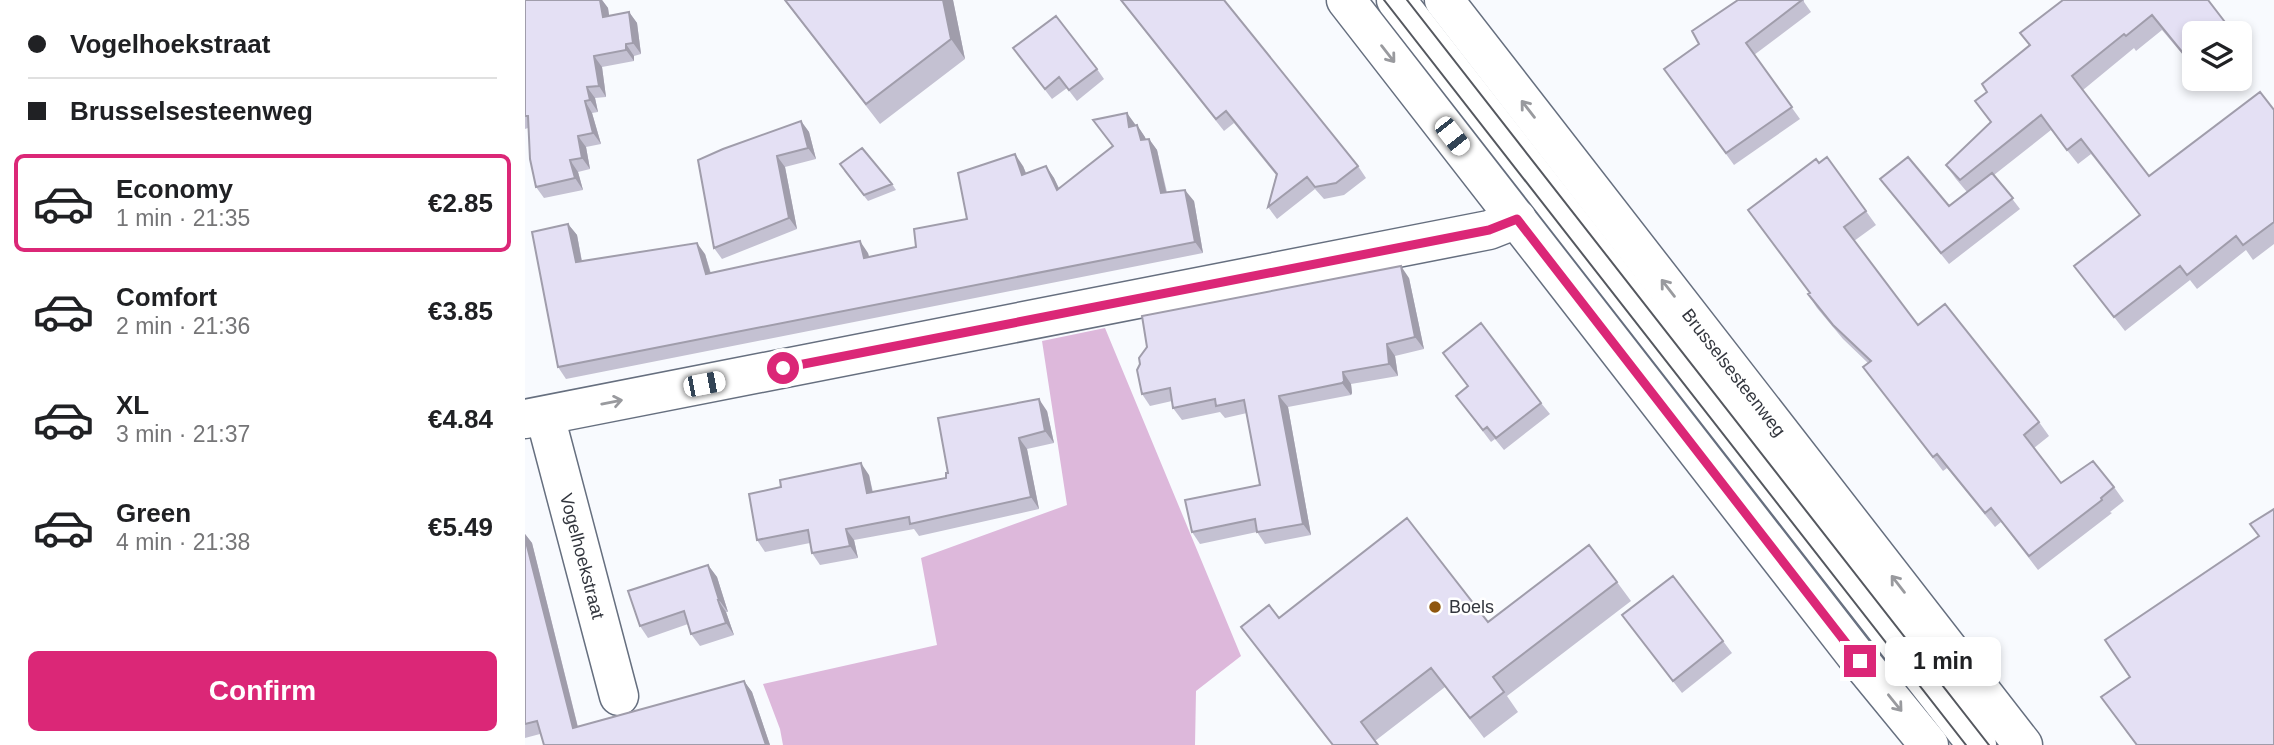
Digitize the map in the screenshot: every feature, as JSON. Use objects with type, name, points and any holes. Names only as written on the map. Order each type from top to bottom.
[{"type":"main road","points":[[1346,0],[1860,661],[1929,745]]},
{"type":"main road","points":[[1395,0],[1977,745]]},
{"type":"main road","name":"Brusselsesteenweg","points":[[1444,0],[2023,745]]},
{"type":"main road","name":"Vogelhoekstraat","points":[[619,696],[535,418],[1489,230],[1517,219]]},
{"type":"shaded area","points":[[1105,328],[1241,656],[1196,691],[1195,745],[783,745],[780,729],[763,684],[937,645],[921,558],[1067,505],[1042,341]]},
{"type":"building","points":[[525,0],[600,0],[603,17],[629,12],[633,43],[626,44],[626,50],[594,56],[599,86],[587,87],[590,100],[585,101],[593,133],[578,136],[582,158],[570,160],[575,178],[536,187],[530,159],[528,116],[525,116]]},
{"type":"building","points":[[785,0],[943,0],[951,39],[866,104]]},
{"type":"building","points":[[1121,0],[1224,0],[1358,166],[1336,183],[1315,187],[1307,177],[1268,207],[1277,174],[1226,111],[1216,119]]},
{"type":"building","points":[[1738,0],[1802,0],[1746,43],[1792,107],[1726,153],[1664,69],[1699,44],[1692,31]]},
{"type":"building","points":[[2063,0],[2208,0],[2224,21],[2182,21],[2182,52],[2152,15],[2072,76],[2149,176],[2260,92],[2274,110],[2274,222],[2243,245],[2236,236],[2187,275],[2180,266],[2114,317],[2074,266],[2140,215],[2081,139],[2067,150],[2041,115],[1960,180],[1946,165],[1991,122],[1975,101],[1987,92],[1982,84],[2030,45],[2020,33]]},
{"type":"building","points":[[1056,16],[1097,69],[1069,90],[1059,77],[1045,89],[1013,48]]},
{"type":"building","points":[[1127,113],[1129,127],[1137,125],[1141,140],[1149,139],[1161,193],[1185,190],[1195,242],[558,367],[532,232],[568,224],[576,262],[697,243],[706,274],[860,241],[864,258],[916,247],[914,229],[967,219],[958,173],[1015,154],[1022,175],[1046,166],[1057,190],[1113,146],[1093,120]]},
{"type":"building","points":[[801,121],[808,148],[777,156],[789,218],[714,248],[698,160]]},
{"type":"building","points":[[862,148],[892,184],[864,195],[840,164]]},
{"type":"building","points":[[1827,157],[1866,211],[1844,227],[1918,325],[1945,304],[2039,422],[2024,435],[2061,483],[2093,461],[2114,487],[2102,500],[2029,556],[1991,508],[1985,513],[1937,454],[1933,457],[1863,367],[1871,361],[1833,325],[1748,210],[1816,159],[1819,163]]},
{"type":"building","points":[[1908,157],[1949,206],[1992,173],[2013,198],[1941,253],[1880,179]]},
{"type":"building","points":[[1401,266],[1415,337],[1387,344],[1389,364],[1343,372],[1342,383],[1279,396],[1303,524],[1257,532],[1255,519],[1192,532],[1185,500],[1260,485],[1244,400],[1216,406],[1215,399],[1173,408],[1170,388],[1142,394],[1137,370],[1139,358],[1147,347],[1142,316]]},
{"type":"building","points":[[1481,323],[1541,403],[1496,438],[1487,427],[1483,430],[1456,396],[1468,386],[1443,353]]},
{"type":"building","points":[[1039,399],[1045,431],[1019,438],[1031,497],[910,524],[909,517],[846,529],[850,546],[812,553],[808,530],[757,540],[749,494],[781,487],[780,480],[861,463],[867,493],[946,478],[948,473],[938,418]]},
{"type":"building","points":[[2274,509],[2274,745],[2137,745],[2101,697],[2130,677],[2105,640],[2259,536],[2250,524]]},
{"type":"building","points":[[1407,518],[1488,622],[1589,545],[1617,582],[1493,677],[1504,692],[1470,718],[1431,668],[1361,722],[1378,745],[1333,745],[1241,627],[1269,605],[1279,618]]},
{"type":"building","points":[[525,538],[573,728],[744,681],[766,745],[544,745],[537,721],[525,724]]},
{"type":"building","points":[[708,565],[726,623],[691,634],[684,611],[640,626],[628,591]]},
{"type":"building","points":[[1673,576],[1723,641],[1673,681],[1622,615]]},
{"type":"tram line","points":[[1384,0],[1966,745]]},
{"type":"tram line","points":[[1407,0],[1989,745]]},
{"type":"place","name":"Boels","points":[[1435,607]]},
{"type":"route","points":[[783,368],[1489,230],[1517,219],[1860,661]]}]
